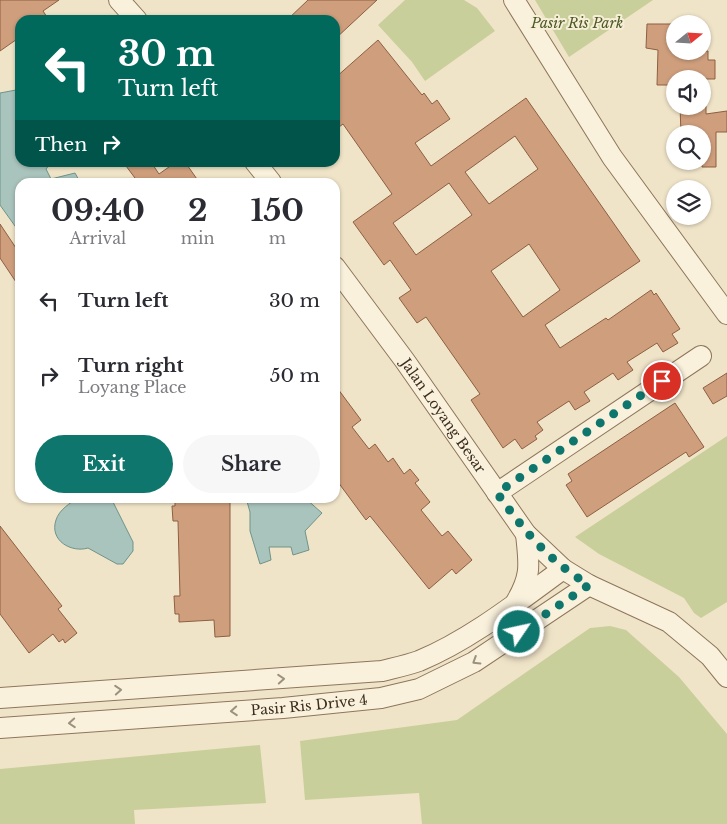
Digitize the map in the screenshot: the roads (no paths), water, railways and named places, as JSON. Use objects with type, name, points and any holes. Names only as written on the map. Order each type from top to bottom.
[{"type":"street","points":[[119,0],[132,15]]},
{"type":"street","points":[[514,0],[612,157],[727,314]]},
{"type":"street","points":[[259,167],[267,178]]},
{"type":"street","name":"Jalan Loyang Besar","points":[[340,274],[405,360],[526,534],[563,569],[589,585],[669,622],[710,656],[727,677]]},
{"type":"street","points":[[497,493],[701,356]]},
{"type":"street","points":[[515,604],[527,585],[529,567],[526,534]]},
{"type":"street","name":"Pasir Ris Drive 4","points":[[0,698],[382,671],[419,661],[452,644],[515,604],[563,569]]},
{"type":"street","name":"Pasir Ris Drive 4","points":[[0,728],[283,708],[380,698],[419,690],[474,662],[589,585]]},
{"type":"water","points":[[15,90],[15,167],[48,167],[46,169],[50,178],[15,178],[15,226],[0,205],[0,93]]},
{"type":"water","points":[[75,173],[78,178],[55,178]]},
{"type":"water","points":[[71,503],[114,503],[133,542],[133,551],[123,564],[117,564],[88,548],[75,549],[63,544],[56,534],[55,527],[57,516]]},
{"type":"water","points":[[247,503],[311,503],[322,513],[305,531],[309,550],[293,555],[291,547],[269,547],[271,560],[260,564],[250,531],[250,512]]},
{"type":"park label","name":"Pasir Ris Park","points":[[577,23]]}]
